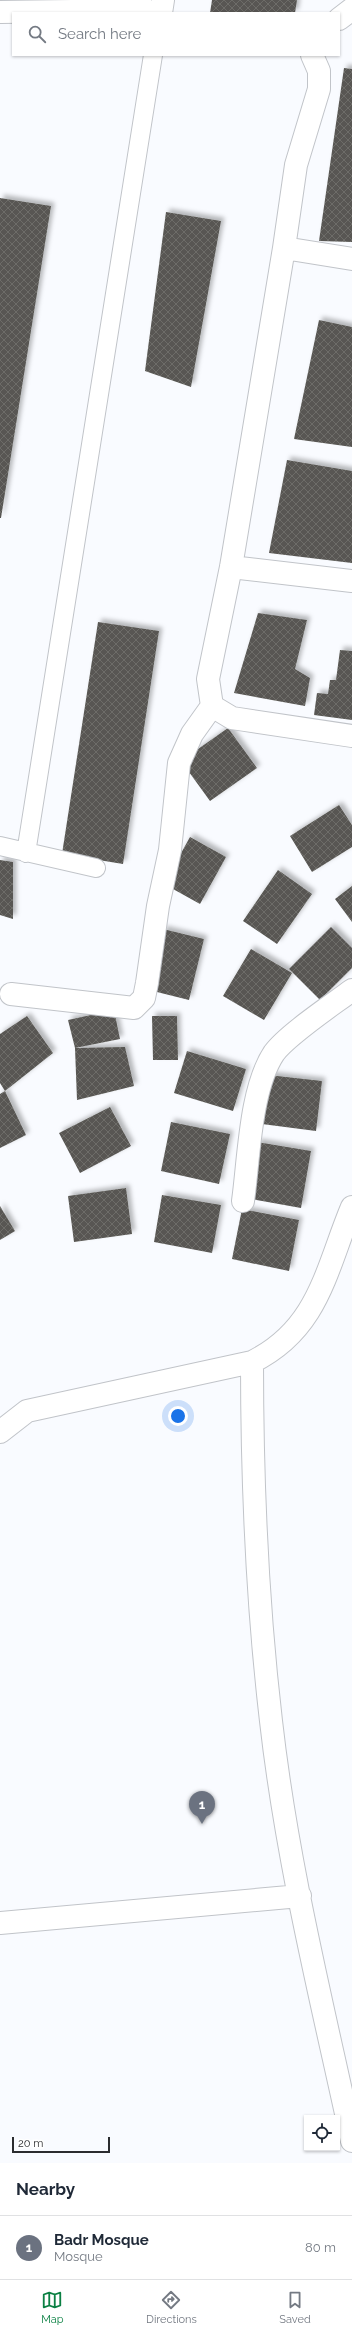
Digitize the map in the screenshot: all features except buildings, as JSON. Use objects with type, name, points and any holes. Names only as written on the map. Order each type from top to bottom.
[{"type":"street","points":[[124,0],[156,9]]},
{"type":"street","points":[[0,12],[156,9]]},
{"type":"street","points":[[340,18],[352,9]]},
{"type":"street","points":[[11,994],[134,1008],[141,1003],[147,983],[158,906],[170,850],[178,762],[192,734],[212,706],[208,679],[231,567],[284,248],[296,165],[319,89],[319,71],[312,56]]},
{"type":"street","points":[[284,248],[352,259]]},
{"type":"street","points":[[231,567],[352,581]]},
{"type":"street","points":[[212,706],[232,718],[352,736]]},
{"type":"street","points":[[243,1201],[260,1080],[275,1053],[280,1048],[352,990]]},
{"type":"street","points":[[0,1432],[27,1411],[252,1362],[272,1352],[300,1326],[322,1288],[352,1207]]},
{"type":"street","points":[[252,1362],[252,1458],[259,1576],[271,1721],[287,1832],[352,2141]]},
{"type":"street","points":[[0,1923],[300,1896]]},
{"type":"lane","points":[[26,853],[153,56]]},
{"type":"lane","points":[[0,846],[96,868]]},
{"type":"place","name":"Badr Mosque","points":[[202,1824]]}]
